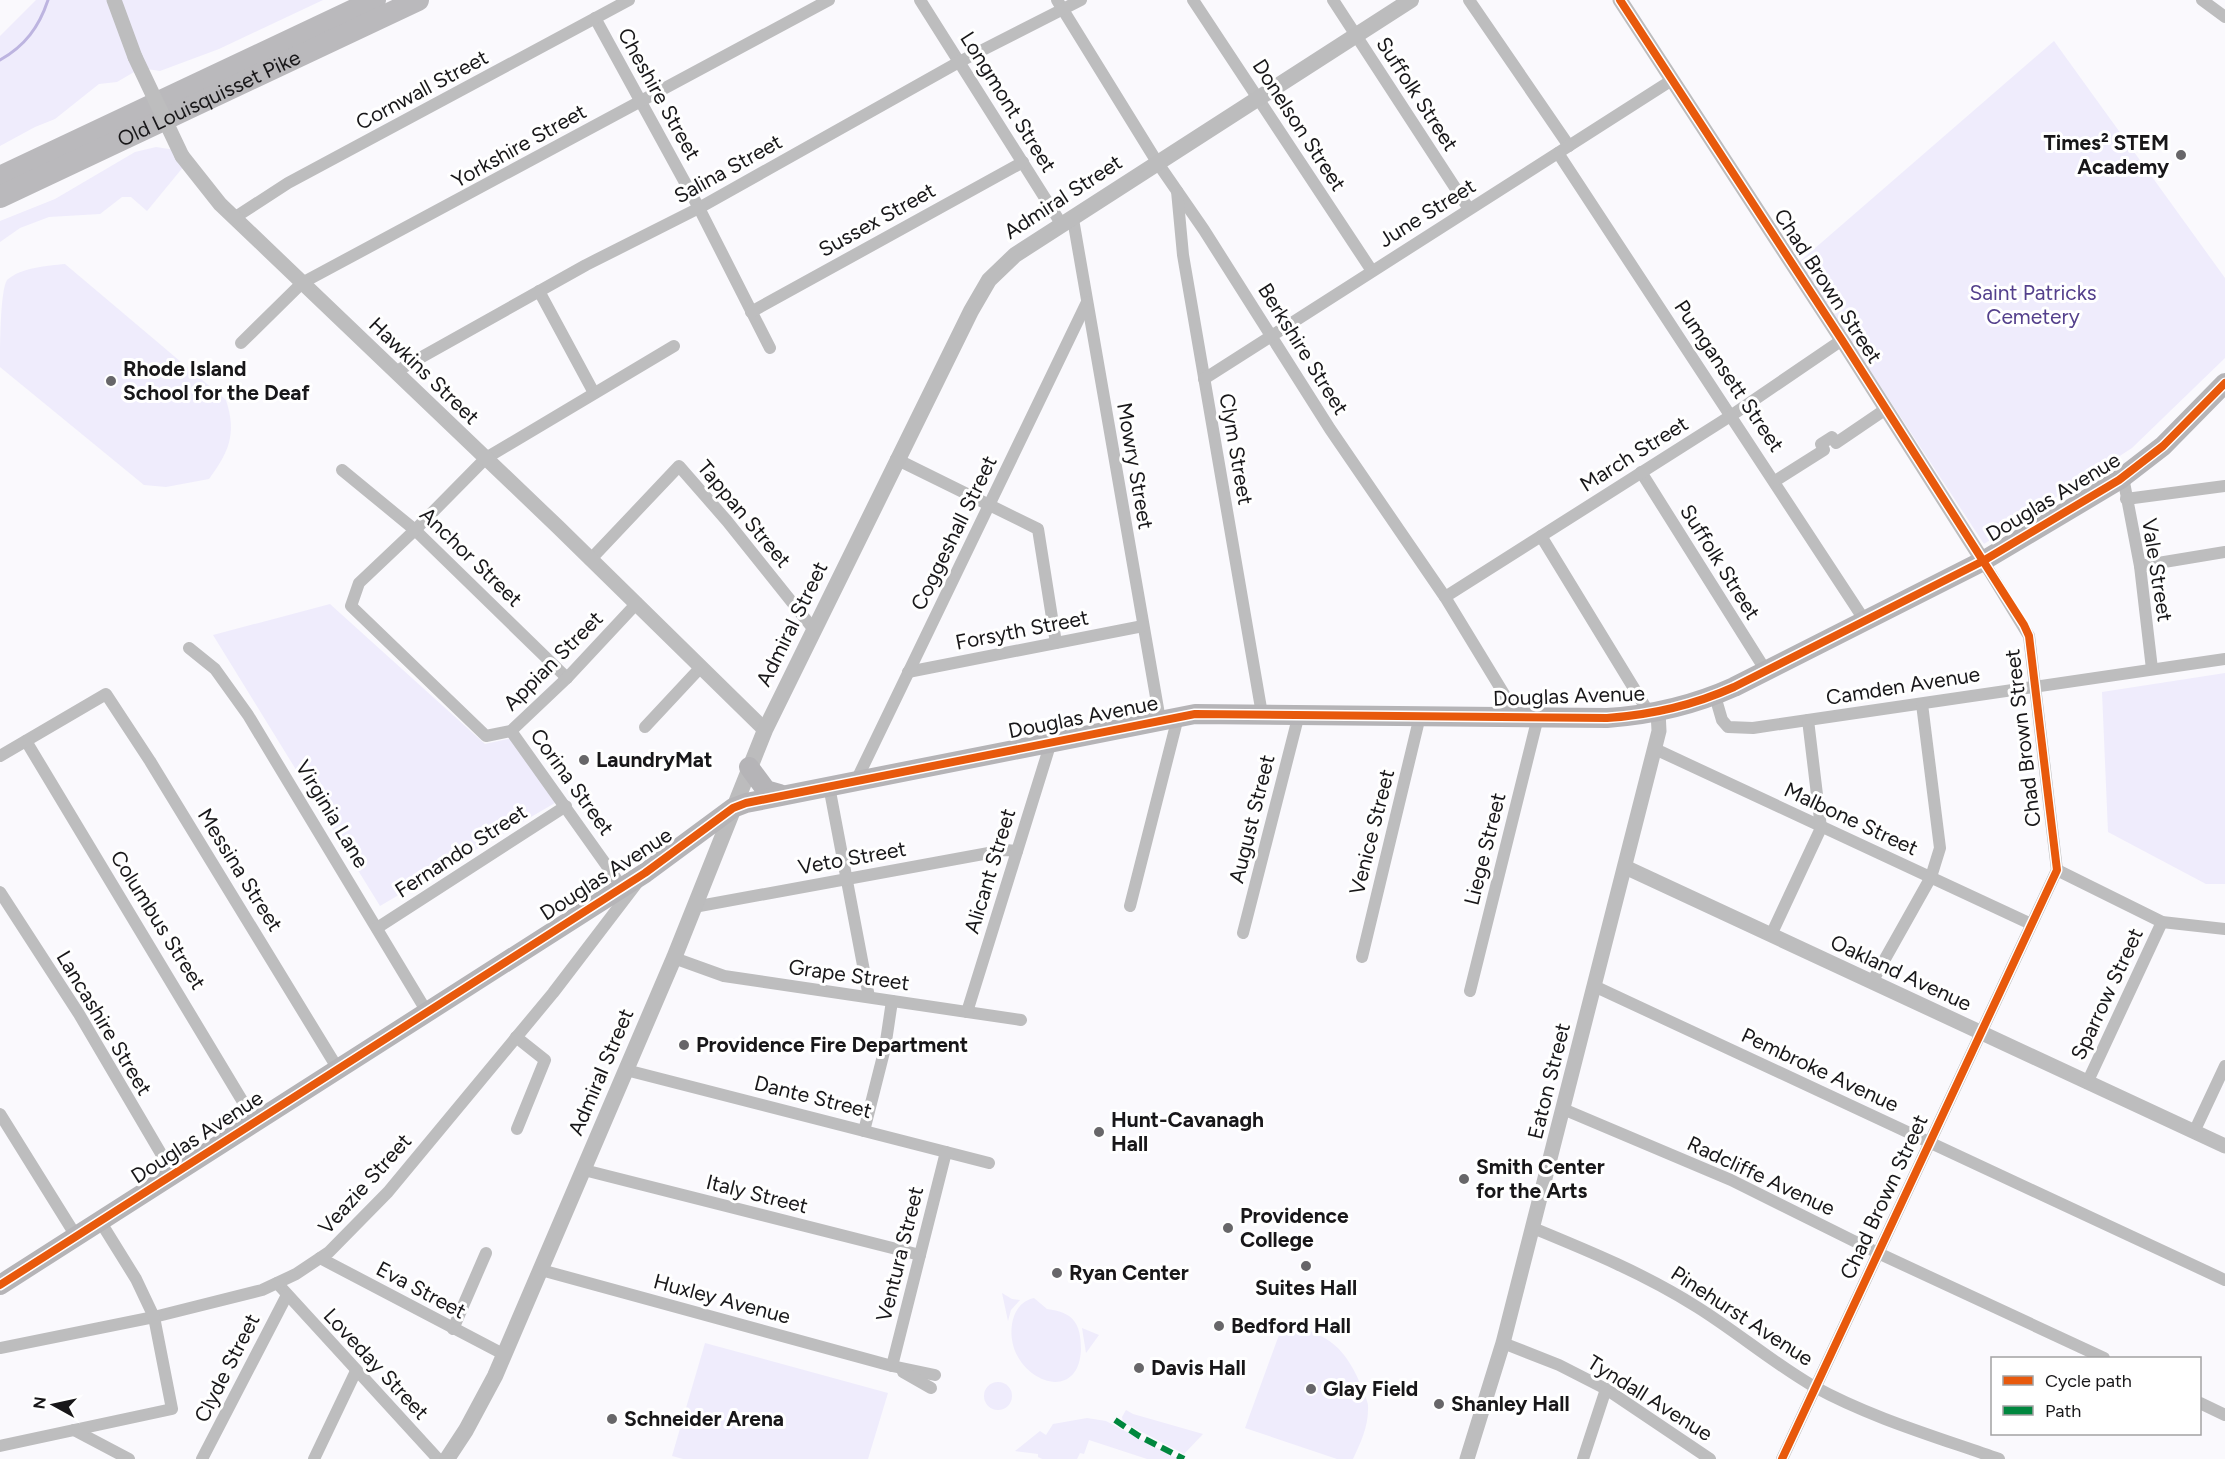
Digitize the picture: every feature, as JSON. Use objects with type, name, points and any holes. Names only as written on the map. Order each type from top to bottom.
[{"type":"highway","name":"Old Louisquisset Pike","points":[[1,181],[418,0]]},
{"type":"highway","points":[[1,181],[371,2]]},
{"type":"main road","name":"Admiral Street","points":[[447,1459],[481,1405],[505,1355],[674,958],[765,730],[815,631],[896,459],[989,280],[1015,255],[1411,0]]},
{"type":"main road","name":"Douglas Avenue","points":[[0,1285],[645,873],[733,808],[780,794],[1210,713],[1607,718],[1654,712],[1715,696],[1983,561],[2123,477],[2163,446],[2225,383]]},
{"type":"main road","points":[[749,767],[766,790],[780,794]]},
{"type":"street","name":"Hawkins Street","points":[[114,0],[135,57],[182,156],[198,180],[234,218],[637,603],[765,730]]},
{"type":"street","name":"Cornwall Street","points":[[234,218],[288,183],[629,0]]},
{"type":"street","name":"Yorkshire Street","points":[[241,343],[302,283],[829,0]]},
{"type":"street","name":"Longmont Street","points":[[920,0],[1023,162],[1067,222]]},
{"type":"street","name":"Salina Street","points":[[395,372],[538,291],[699,208],[1060,5],[1081,0]]},
{"type":"street","name":"Donelson Street","points":[[1193,0],[1372,271]]},
{"type":"street","name":"Suffolk Street","points":[[1333,0],[1469,209]]},
{"type":"street","points":[[1469,0],[1569,146]]},
{"type":"street","name":"Chad Brown Street","points":[[1620,0],[1842,340],[2029,636],[2057,870],[1782,1459]]},
{"type":"street","points":[[2202,0],[2225,17]]},
{"type":"street","name":"Berkshire Street","points":[[1060,5],[1157,162],[1204,230],[1330,429],[1445,597],[1518,717]]},
{"type":"street","name":"Cheshire Street","points":[[595,18],[699,208],[770,348]]},
{"type":"street","name":"June Street","points":[[1204,379],[1672,80]]},
{"type":"street","name":"Pumgansett Street","points":[[1558,153],[1865,621]]},
{"type":"street","name":"Sussex Street","points":[[751,312],[1023,162]]},
{"type":"street","name":"Clym Street","points":[[1176,190],[1183,255],[1262,714]]},
{"type":"street","name":"Mowry Street","points":[[1067,222],[1087,302],[1143,626],[1169,719],[1130,906]]},
{"type":"street","points":[[538,291],[594,393]]},
{"type":"street","name":"Coggeshall Street","points":[[856,781],[1087,302]]},
{"type":"street","name":"March Street","points":[[1445,597],[1732,415],[1842,340]]},
{"type":"street","points":[[415,530],[486,458],[674,346]]},
{"type":"street","points":[[1775,481],[1824,450],[1821,444],[1832,437],[1836,443],[1886,410]]},
{"type":"street","points":[[896,459],[990,503],[1038,529],[1056,643]]},
{"type":"street","name":"Tappan Street","points":[[590,560],[679,466],[727,521],[815,631]]},
{"type":"street","name":"Anchor Street","points":[[342,470],[415,530],[567,678]]},
{"type":"street","name":"Suffolk Street","points":[[1641,472],[1766,671]]},
{"type":"street","name":"Vale Street","points":[[2123,477],[2140,566],[2152,669]]},
{"type":"street","points":[[2126,499],[2225,486]]},
{"type":"street","name":"Appian Street","points":[[415,530],[359,583],[351,606],[486,736],[511,731],[567,678],[637,603]]},
{"type":"street","points":[[1541,536],[1654,712]]},
{"type":"street","points":[[2140,566],[2225,552]]},
{"type":"street","name":"Forsyth Street","points":[[908,672],[1143,626]]},
{"type":"street","name":"Virginia Lane","points":[[189,648],[215,669],[248,715],[427,1012]]},
{"type":"street","name":"Camden Avenue","points":[[1715,696],[1722,720],[1728,727],[1753,728],[1923,704],[2034,685],[2225,659]]},
{"type":"street","points":[[645,727],[701,666]]},
{"type":"street","name":"Messina Street","points":[[26,741],[106,694],[150,761],[338,1069]]},
{"type":"street","points":[[1872,982],[1931,877],[1940,848],[1923,704]]},
{"type":"street","name":"Eaton Street","points":[[1467,1459],[1503,1343],[1655,749],[1661,724],[1654,712]]},
{"type":"street","name":"August Street","points":[[1243,933],[1299,714]]},
{"type":"street","name":"Venice Street","points":[[1362,957],[1420,716]]},
{"type":"street","name":"Liege Street","points":[[1470,991],[1538,717]]},
{"type":"street","points":[[1771,935],[1821,828],[1808,720]]},
{"type":"street","name":"Corina Street","points":[[511,731],[622,887]]},
{"type":"street","points":[[0,756],[26,741]]},
{"type":"street","name":"Columbus Street","points":[[26,741],[255,1122]]},
{"type":"street","name":"Alicant Street","points":[[967,1012],[1051,742]]},
{"type":"street","name":"Malbone Street","points":[[1655,749],[2031,924]]},
{"type":"street","points":[[829,786],[869,997]]},
{"type":"street","name":"Fernando Street","points":[[377,928],[566,806]]},
{"type":"street","name":"Veto Street","points":[[694,907],[1005,850],[1017,851]]},
{"type":"street","name":"Oakland Avenue","points":[[1625,867],[2225,1146]]},
{"type":"street","points":[[2057,870],[2162,922],[2225,929]]},
{"type":"street","name":"Veazie Street","points":[[0,1348],[154,1317],[262,1290],[329,1252],[388,1192],[516,1037],[645,873]]},
{"type":"street","name":"Lancashire Street","points":[[0,892],[79,1014],[173,1174]]},
{"type":"street","name":"Sparrow Street","points":[[2087,1083],[2162,922]]},
{"type":"street","name":"Grape Street","points":[[674,958],[724,976],[1021,1020]]},
{"type":"street","name":"Pembroke Avenue","points":[[1594,986],[2225,1280]]},
{"type":"street","points":[[864,1131],[885,1048],[892,1001]]},
{"type":"street","points":[[516,1037],[545,1060],[517,1129]]},
{"type":"street","points":[[2194,1132],[2225,1066]]},
{"type":"street","name":"Dante Street","points":[[626,1070],[989,1163]]},
{"type":"street","name":"Radcliffe Avenue","points":[[1563,1108],[1731,1180],[1878,1253],[2100,1357]]},
{"type":"street","points":[[0,1114],[76,1236]]},
{"type":"street","name":"Ventura Street","points":[[892,1366],[946,1152]]},
{"type":"street","name":"Italy Street","points":[[584,1170],[920,1255]]},
{"type":"street","points":[[0,1446],[172,1409],[154,1317],[136,1280],[100,1221]]},
{"type":"street","name":"Pinehurst Avenue","points":[[1533,1228],[1610,1259],[1656,1283],[1698,1307],[1758,1351],[1815,1387],[1880,1416],[2000,1459]]},
{"type":"street","points":[[453,1329],[486,1253]]},
{"type":"street","name":"Eva Street","points":[[320,1258],[505,1355]]},
{"type":"street","name":"Huxley Avenue","points":[[542,1270],[892,1366],[935,1375]]},
{"type":"street","name":"Loveday Street","points":[[277,1283],[438,1459]]},
{"type":"street","name":"Clyde Street","points":[[202,1459],[287,1294]]},
{"type":"street","name":"Tyndall Avenue","points":[[1503,1343],[1559,1365],[1606,1389],[1710,1459]]},
{"type":"street","name":"Huxley Avenue","points":[[892,1366],[931,1388]]},
{"type":"street","points":[[314,1459],[356,1371]]},
{"type":"street","points":[[1583,1459],[1606,1389]]},
{"type":"street","points":[[2201,1404],[2225,1415]]},
{"type":"street","points":[[74,1430],[129,1459]]},
{"type":"green space","points":[[36,0],[323,0],[219,49],[160,71],[141,68],[117,82],[99,84],[55,119],[0,146],[0,36]]},
{"type":"green space","name":"Saint Patricks Cemetery","points":[[2054,41],[2225,278],[2225,358],[2132,448],[1984,544],[1799,262]]},
{"type":"green space","points":[[156,147],[176,150],[184,166],[147,211],[131,197],[122,197],[100,214],[49,217],[20,228],[0,242],[0,221],[55,199],[135,152]]},
{"type":"green space","points":[[65,264],[226,400],[231,433],[222,460],[209,479],[166,487],[144,485],[0,367],[2,308],[7,280],[27,270]]},
{"type":"green space","points":[[330,604],[485,744],[521,736],[560,800],[380,906],[213,635]]},
{"type":"green space","points":[[2225,673],[2225,884],[2206,884],[2108,832],[2102,692]]},
{"type":"green space","points":[[1002,1293],[1012,1299],[1020,1300],[1011,1310],[1008,1321]]},
{"type":"green space","points":[[1034,1298],[1047,1309],[1069,1316],[1077,1325],[1081,1349],[1077,1368],[1068,1378],[1056,1382],[1043,1379],[1030,1371],[1019,1359],[1013,1343],[1013,1319],[1022,1304]]},
{"type":"green space","name":"Glay Field","points":[[1283,1324],[1310,1331],[1330,1342],[1339,1349],[1353,1369],[1367,1400],[1368,1412],[1364,1433],[1353,1459],[1337,1459],[1245,1428]]},
{"type":"green space","points":[[1082,1328],[1099,1335],[1086,1353]]},
{"type":"green space","points":[[705,1343],[888,1393],[868,1459],[683,1459],[672,1456]]},
{"type":"green space","points":[[998,1382],[1008,1386],[1012,1396],[1008,1406],[998,1410],[988,1406],[984,1396],[988,1386]]},
{"type":"green space","points":[[1126,1410],[1203,1434],[1184,1454],[1123,1422],[1122,1417]]},
{"type":"green space","points":[[1087,1418],[1106,1421],[1178,1459],[1147,1459],[1089,1440],[1084,1454],[1080,1453],[1077,1459],[1042,1459],[1038,1457],[1038,1454],[1015,1451],[1040,1431],[1046,1435],[1053,1424]]},
{"type":"waterway","points":[[0,60],[17,49],[30,35],[48,0]]},
{"type":"marked path","points":[[1115,1420],[1139,1436],[1184,1459]]},
{"type":"cycle path","points":[[1620,0],[1842,340],[2024,625],[2029,636],[2057,870],[1782,1459]]},
{"type":"cycle path","points":[[0,1285],[645,873],[733,808],[746,803],[1195,714],[1607,718],[1656,712],[1688,704],[1734,687],[1983,561],[2119,480],[2163,446],[2225,383]]},
{"type":"place","name":"Times² STEM Academy","points":[[2181,155]]},
{"type":"place","name":"Rhode Island School for the Deaf","points":[[111,381]]},
{"type":"place","name":"LaundryMat","points":[[584,760]]},
{"type":"place","name":"Providence Fire Department","points":[[684,1045]]},
{"type":"place","name":"Hunt-Cavanagh Hall","points":[[1099,1132]]},
{"type":"place","name":"Smith Center for the Arts","points":[[1464,1179]]},
{"type":"place","name":"Providence College","points":[[1228,1228]]},
{"type":"place","name":"Suites Hall","points":[[1306,1266]]},
{"type":"place","name":"Ryan Center","points":[[1057,1273]]},
{"type":"place","name":"Bedford Hall","points":[[1219,1326]]},
{"type":"place","name":"Davis Hall","points":[[1139,1368]]},
{"type":"place","name":"Glay Field","points":[[1311,1389]]},
{"type":"place","name":"Shanley Hall","points":[[1439,1404]]},
{"type":"place","name":"Schneider Arena","points":[[612,1419]]}]
